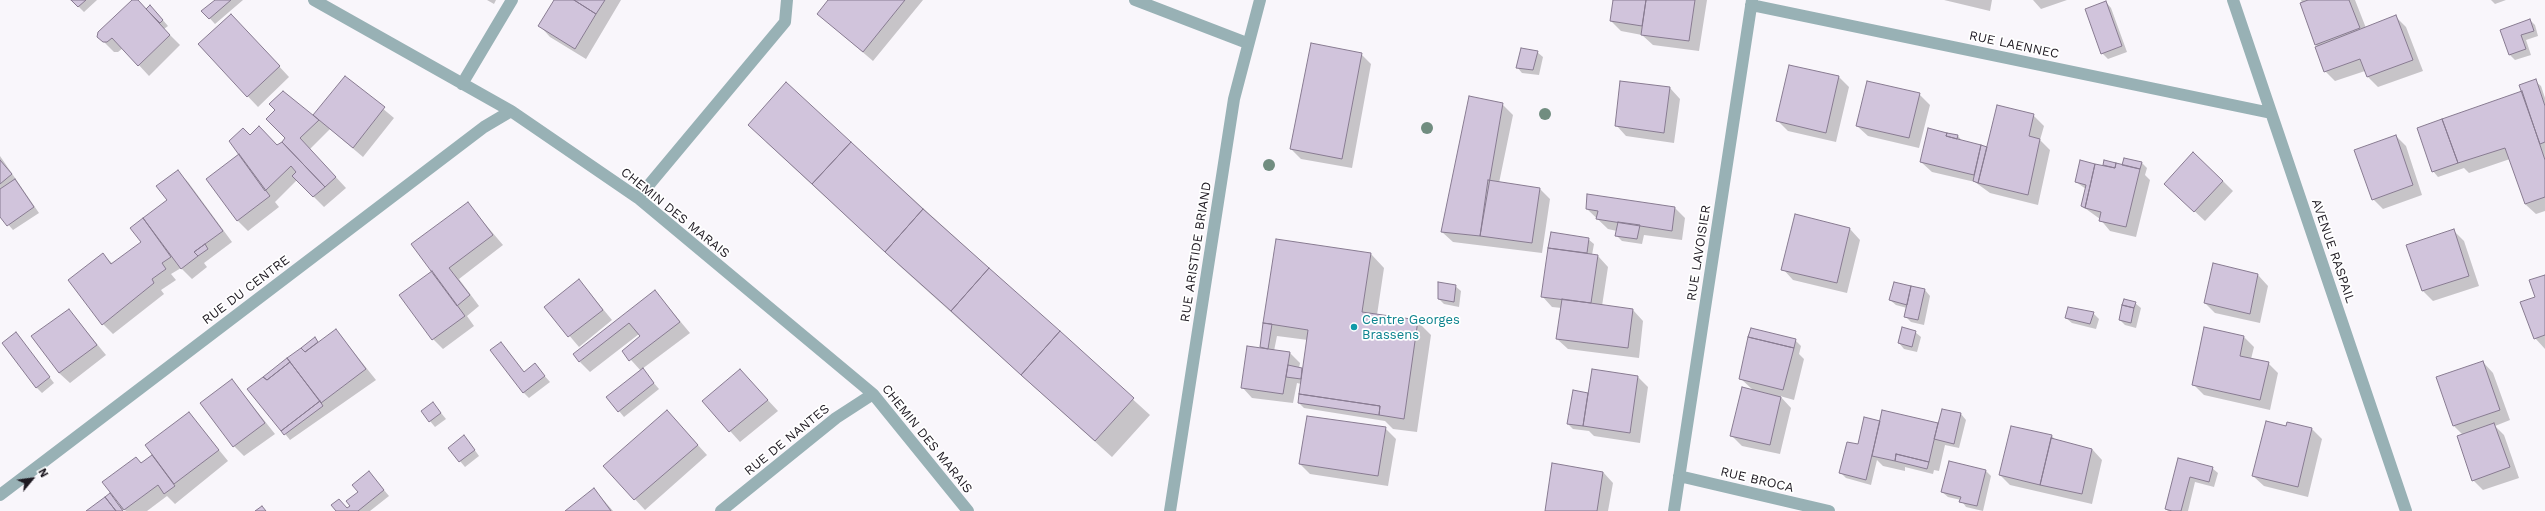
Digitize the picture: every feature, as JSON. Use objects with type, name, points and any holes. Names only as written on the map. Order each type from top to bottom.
[{"type":"street","name":"CHEMIN DES MARAIS","points":[[314,0],[511,111],[638,198],[873,394],[968,511]]},
{"type":"street","points":[[462,84],[512,0]]},
{"type":"street","points":[[638,198],[785,22],[787,0]]},
{"type":"street","points":[[1135,0],[1247,43]]},
{"type":"street","name":"RUE ARISTIDE BRIAND","points":[[1170,511],[1234,99],[1247,43],[1260,0]]},
{"type":"street","name":"AVENUE RASPAIL","points":[[2233,0],[2406,511]]},
{"type":"street","name":"RUE LAENNEC","points":[[1752,2],[2271,113]]},
{"type":"street","name":"RUE LAVOISIER","points":[[1674,511],[1752,2]]},
{"type":"street","name":"RUE DU CENTRE","points":[[0,495],[484,127],[511,111]]},
{"type":"street","name":"RUE DE NANTES","points":[[721,511],[836,418],[873,394]]},
{"type":"street","name":"RUE BROCA","points":[[1679,476],[1830,511]]},
{"type":"building","points":[[71,0],[86,0],[78,7]]},
{"type":"building","points":[[132,0],[138,0],[170,35],[138,66],[112,38],[107,42],[103,42],[97,37],[98,32]]},
{"type":"building","points":[[215,0],[231,0],[209,19],[201,11]]},
{"type":"building","points":[[554,0],[574,0],[596,14],[575,49],[538,26]]},
{"type":"building","points":[[574,0],[605,0],[596,14]]},
{"type":"building","points":[[828,0],[905,0],[863,52],[817,14]]},
{"type":"building","points":[[1613,0],[1646,0],[1642,26],[1610,21]]},
{"type":"building","points":[[1646,0],[1695,0],[1689,41],[1641,35]]},
{"type":"building","points":[[2308,0],[2349,0],[2360,28],[2315,45],[2300,3]]},
{"type":"building","points":[[2106,1],[2122,46],[2101,54],[2085,9]]},
{"type":"building","points":[[150,5],[163,20],[160,23],[146,9]]},
{"type":"building","points":[[231,14],[280,66],[247,97],[198,44]]},
{"type":"building","points":[[2396,15],[2413,60],[2367,77],[2360,59],[2324,72],[2315,47]]},
{"type":"building","points":[[2530,19],[2534,31],[2521,35],[2526,49],[2509,55],[2500,30]]},
{"type":"building","points":[[1311,43],[1362,53],[1342,159],[1290,149]]},
{"type":"building","points":[[1521,48],[1538,51],[1533,70],[1516,68]]},
{"type":"building","points":[[1789,65],[1839,76],[1826,133],[1776,121]]},
{"type":"building","points":[[345,76],[385,107],[353,148],[313,115]]},
{"type":"building","points":[[2536,79],[2545,106],[2545,142],[2540,144],[2519,85]]},
{"type":"building","points":[[1620,81],[1670,87],[1664,133],[1615,126]]},
{"type":"building","points":[[1867,81],[1920,93],[1909,138],[1856,126]]},
{"type":"building","points":[[786,82],[851,142],[812,184],[748,125]]},
{"type":"building","points":[[283,91],[319,120],[300,138],[336,177],[325,187],[282,142],[285,138],[266,119],[275,110],[269,104]]},
{"type":"building","points":[[2522,91],[2545,160],[2545,197],[2525,204],[2505,148],[2458,163],[2442,119]]},
{"type":"building","points":[[1469,96],[1503,103],[1480,236],[1441,232]]},
{"type":"building","points":[[1997,105],[2034,114],[2029,136],[2040,139],[2028,195],[1978,183]]},
{"type":"building","points":[[2442,119],[2458,163],[2432,172],[2417,128]]},
{"type":"building","points":[[259,126],[277,145],[282,142],[325,187],[313,197],[292,176],[296,172],[291,166],[265,191],[229,141],[243,128],[250,135]]},
{"type":"building","points":[[1928,128],[1947,133],[1946,136],[1981,145],[1974,175],[1920,162]]},
{"type":"building","points":[[1947,133],[1958,135],[1957,139],[1946,136]]},
{"type":"building","points":[[2396,135],[2413,185],[2372,200],[2354,150]]},
{"type":"building","points":[[851,142],[923,209],[885,252],[812,184]]},
{"type":"building","points":[[1981,145],[1987,147],[1978,183],[1973,181]]},
{"type":"building","points":[[2193,152],[2223,181],[2194,212],[2164,184]]},
{"type":"building","points":[[239,154],[270,196],[237,221],[206,179]]},
{"type":"building","points":[[2124,158],[2142,162],[2140,169],[2122,165]]},
{"type":"building","points":[[0,160],[12,174],[0,184]]},
{"type":"building","points":[[2080,160],[2095,164],[2085,208],[2081,206],[2086,185],[2075,182]]},
{"type":"building","points":[[2104,160],[2116,163],[2115,168],[2103,165]]},
{"type":"building","points":[[2116,163],[2140,169],[2126,227],[2099,221],[2101,212],[2085,208],[2095,164],[2115,168]]},
{"type":"building","points":[[178,170],[223,231],[194,252],[198,256],[181,269],[143,218],[167,200],[156,186]]},
{"type":"building","points":[[15,179],[34,207],[7,226],[0,217],[0,189]]},
{"type":"building","points":[[1488,180],[1540,188],[1532,243],[1480,236]]},
{"type":"building","points":[[1587,194],[1675,207],[1672,231],[1596,219],[1598,211],[1586,209]]},
{"type":"building","points":[[468,202],[493,235],[449,268],[470,295],[457,306],[411,244]]},
{"type":"building","points":[[923,209],[989,268],[951,311],[885,252]]},
{"type":"building","points":[[1795,214],[1850,228],[1837,283],[1781,270]]},
{"type":"building","points":[[143,218],[171,257],[162,263],[166,269],[152,279],[154,283],[102,325],[68,280],[103,253],[111,264],[141,242],[130,228]]},
{"type":"building","points":[[1618,222],[1640,225],[1637,239],[1615,236]]},
{"type":"building","points":[[2454,229],[2469,276],[2422,291],[2406,245]]},
{"type":"building","points":[[1551,232],[1589,238],[1587,253],[1548,248]]},
{"type":"building","name":"Centre Georges Brassens","points":[[1276,239],[1371,253],[1362,312],[1418,320],[1404,419],[1379,415],[1380,406],[1299,394],[1308,330],[1263,323]]},
{"type":"building","points":[[205,244],[208,249],[198,256],[194,252]]},
{"type":"building","points":[[1548,248],[1598,255],[1591,303],[1541,297]]},
{"type":"building","points":[[2213,263],[2258,274],[2250,314],[2204,303]]},
{"type":"building","points":[[989,268],[1060,331],[1021,375],[951,311]]},
{"type":"building","points":[[432,271],[465,316],[432,340],[399,295]]},
{"type":"building","points":[[2545,275],[2545,335],[2534,339],[2520,302],[2535,297],[2529,280]]},
{"type":"building","points":[[579,279],[603,310],[568,337],[544,307]]},
{"type":"building","points":[[1438,282],[1456,285],[1454,302],[1438,299]]},
{"type":"building","points":[[1894,282],[1911,286],[1907,305],[1889,300]]},
{"type":"building","points":[[1911,286],[1925,289],[1918,320],[1904,317]]},
{"type":"building","points":[[655,290],[680,322],[629,361],[622,351],[640,336],[629,323],[579,362],[573,354]]},
{"type":"building","points":[[1562,299],[1633,309],[1628,348],[1556,339]]},
{"type":"building","points":[[2124,299],[2136,302],[2134,308],[2122,305]]},
{"type":"building","points":[[2122,305],[2134,308],[2131,323],[2119,320]]},
{"type":"building","points":[[2068,307],[2094,312],[2090,324],[2065,318]]},
{"type":"building","points":[[69,309],[97,345],[59,373],[31,336]]},
{"type":"building","points":[[1263,323],[1272,324],[1268,349],[1260,347]]},
{"type":"building","points":[[1902,327],[1916,331],[1912,347],[1898,343]]},
{"type":"building","points":[[2204,327],[2244,336],[2240,356],[2269,362],[2260,400],[2192,385]]},
{"type":"building","points":[[1751,328],[1796,339],[1794,348],[1748,337]]},
{"type":"building","points":[[336,329],[366,369],[321,403],[287,358],[301,348],[305,352]]},
{"type":"building","points":[[1060,331],[1134,398],[1095,441],[1021,375]]},
{"type":"building","points":[[16,332],[50,377],[36,388],[2,343]]},
{"type":"building","points":[[315,337],[318,342],[305,352],[301,348]]},
{"type":"building","points":[[1748,337],[1794,348],[1783,390],[1739,379]]},
{"type":"building","points":[[501,342],[524,372],[535,363],[545,376],[523,393],[490,350]]},
{"type":"building","points":[[1247,346],[1290,352],[1283,394],[1241,388]]},
{"type":"building","points":[[287,358],[290,362],[267,380],[263,377]]},
{"type":"building","points":[[2483,361],[2500,410],[2453,426],[2436,377]]},
{"type":"building","points":[[290,362],[320,401],[281,431],[247,389],[263,377],[267,380]]},
{"type":"building","points":[[1288,365],[1302,368],[1301,379],[1286,377]]},
{"type":"building","points":[[643,368],[654,383],[618,412],[606,397]]},
{"type":"building","points":[[740,369],[768,400],[729,432],[702,401]]},
{"type":"building","points":[[1592,369],[1638,376],[1630,433],[1583,426]]},
{"type":"building","points":[[232,379],[265,423],[233,447],[200,403]]},
{"type":"building","points":[[1742,387],[1781,397],[1770,445],[1730,436]]},
{"type":"building","points":[[1573,390],[1588,393],[1583,426],[1567,424]]},
{"type":"building","points":[[1299,394],[1380,406],[1379,415],[1298,403]]},
{"type":"building","points":[[320,401],[323,406],[284,435],[281,431]]},
{"type":"building","points":[[433,402],[441,413],[429,422],[421,411]]},
{"type":"building","points":[[1942,409],[1961,413],[1954,444],[1934,439]]},
{"type":"building","points":[[667,410],[698,445],[634,500],[603,466]]},
{"type":"building","points":[[1882,410],[1938,423],[1929,462],[1896,454],[1895,461],[1872,456]]},
{"type":"building","points":[[189,412],[219,450],[174,484],[145,445]]},
{"type":"building","points":[[1307,416],[1386,427],[1378,476],[1299,464]]},
{"type":"building","points":[[1864,417],[1880,421],[1866,480],[1839,473],[1847,442],[1858,444]]},
{"type":"building","points":[[2266,421],[2286,426],[2287,422],[2312,428],[2298,487],[2252,476]]},
{"type":"building","points":[[2494,423],[2510,467],[2472,481],[2457,436]]},
{"type":"building","points":[[2011,426],[2052,435],[2040,485],[1999,475]]},
{"type":"building","points":[[464,435],[475,450],[459,462],[448,448]]},
{"type":"building","points":[[2051,438],[2092,449],[2082,494],[2040,485]]},
{"type":"building","points":[[1896,454],[1929,462],[1927,469],[1895,461]]},
{"type":"building","points":[[152,455],[175,486],[164,494],[158,485],[124,510],[102,482],[136,457],[141,463]]},
{"type":"building","points":[[2178,458],[2213,467],[2209,482],[2190,477],[2181,511],[2172,511],[2165,509]]},
{"type":"building","points":[[1949,461],[1986,470],[1977,506],[1959,502],[1961,497],[1941,492]]},
{"type":"building","points":[[1552,463],[1603,472],[1597,511],[1545,511]]},
{"type":"building","points":[[369,471],[384,490],[358,511],[336,511],[331,505],[339,499],[347,508],[350,506],[346,501],[358,492],[352,485]]},
{"type":"building","points":[[594,488],[611,511],[565,511]]},
{"type":"building","points":[[110,493],[123,511],[116,511],[105,497]]},
{"type":"building","points":[[105,497],[116,511],[86,511]]},
{"type":"building","points":[[262,506],[266,511],[255,511]]},
{"type":"place","name":"Centre Georges Brassens","points":[[1354,327]]}]
